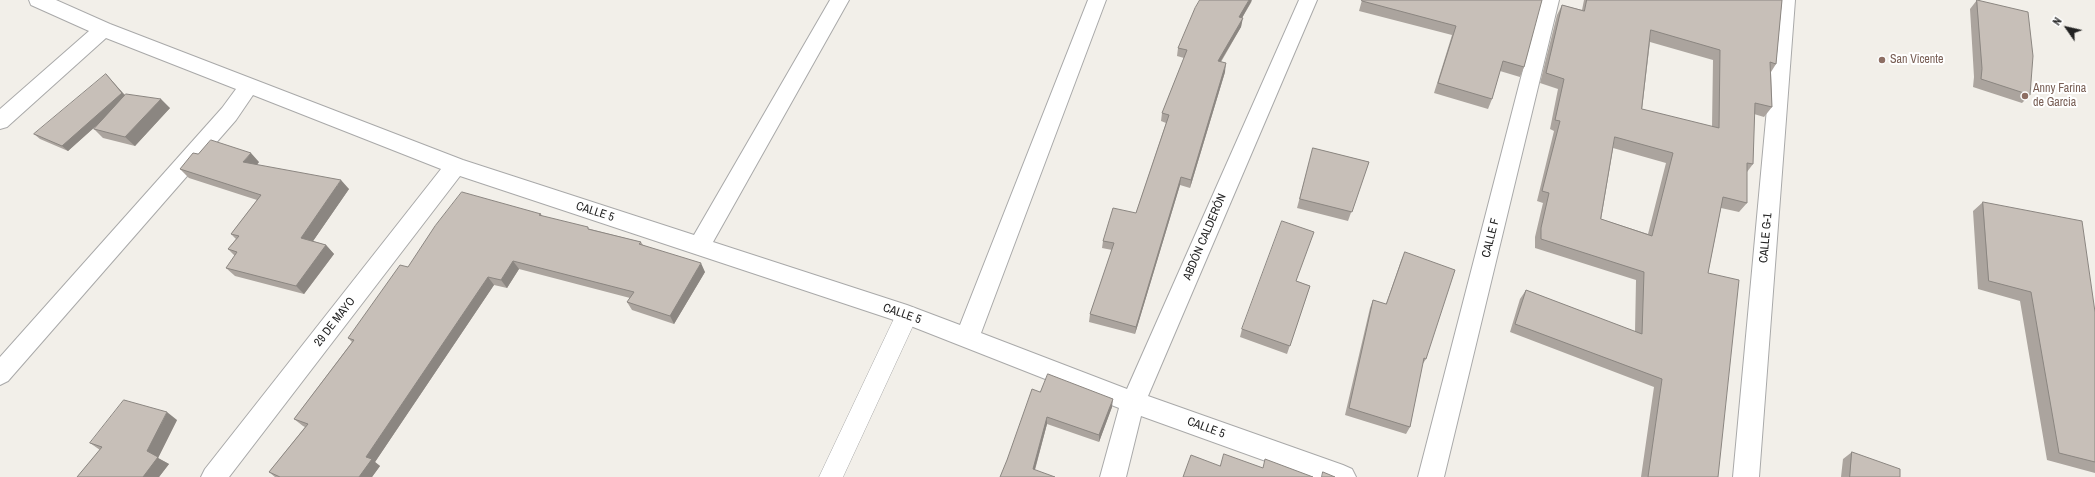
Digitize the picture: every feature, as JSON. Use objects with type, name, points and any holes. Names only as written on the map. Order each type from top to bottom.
[{"type":"street","name":"CALLE 5","points":[[38,0],[103,29],[456,166],[907,315],[1133,402],[1344,477]]},
{"type":"street","points":[[698,246],[840,0]]},
{"type":"street","points":[[967,338],[1097,0]]},
{"type":"street","name":"ABDÓN CALDERÓN","points":[[1113,477],[1133,402],[1308,0]]},
{"type":"street","name":"CALLE F","points":[[1431,477],[1550,0]]},
{"type":"street","name":"CALLE G-1","points":[[1746,477],[1786,0]]},
{"type":"street","points":[[0,121],[103,29]]},
{"type":"street","points":[[0,374],[229,114],[249,85]]},
{"type":"street","name":"29 DE MAYO","points":[[214,477],[456,166]]},
{"type":"lane","points":[[831,477],[907,315]]},
{"type":"building","points":[[1200,0],[1249,0],[1239,17],[1243,18],[1218,61],[1226,63],[1191,180],[1181,177],[1136,327],[1090,314],[1114,243],[1103,241],[1113,208],[1136,213],[1169,115],[1162,113],[1187,50],[1178,48],[1195,8]]},
{"type":"building","points":[[1362,0],[1542,0],[1524,67],[1503,61],[1492,99],[1438,83],[1456,26]]},
{"type":"building","points":[[1587,0],[1782,0],[1776,64],[1770,62],[1772,107],[1755,103],[1753,164],[1747,163],[1747,203],[1723,197],[1708,273],[1739,280],[1718,477],[1648,477],[1662,379],[1515,324],[1526,290],[1642,334],[1644,272],[1541,239],[1541,228],[1549,193],[1542,191],[1560,121],[1555,120],[1564,79],[1546,73],[1562,5],[1584,11]],"holes":[[[1651,30],[1720,50],[1719,128],[1642,109]],[[1615,137],[1673,153],[1652,236],[1601,219]]]},
{"type":"building","points":[[1977,0],[2028,12],[2033,56],[2030,95],[1981,79],[1982,69]]},
{"type":"building","points":[[106,74],[122,93],[62,146],[34,134]]},
{"type":"building","points":[[126,94],[161,99],[125,137],[94,129]]},
{"type":"building","points":[[211,140],[251,153],[243,162],[341,180],[301,238],[326,245],[296,286],[226,268],[237,252],[228,249],[239,236],[231,234],[261,195],[180,169],[193,153],[198,154]]},
{"type":"building","points":[[1313,148],[1369,162],[1352,212],[1300,199]]},
{"type":"building","points":[[462,192],[541,214],[539,215],[588,227],[588,229],[641,242],[639,244],[701,263],[670,316],[627,302],[634,292],[513,261],[501,280],[488,277],[366,457],[372,459],[359,477],[280,477],[269,472],[308,424],[294,419],[354,340],[348,338],[400,265],[408,267],[435,226]]},
{"type":"building","points":[[1983,202],[2082,221],[2095,312],[2095,462],[2059,453],[2031,292],[1989,281]]},
{"type":"building","points":[[1282,221],[1314,232],[1296,281],[1310,286],[1290,346],[1242,329]]},
{"type":"building","points":[[1405,252],[1455,270],[1426,359],[1424,358],[1410,427],[1349,408],[1373,300],[1386,304]]},
{"type":"building","points":[[1048,374],[1113,399],[1099,435],[1047,417],[1033,469],[1055,477],[1000,477],[1032,389],[1040,392]]},
{"type":"building","points":[[124,400],[167,412],[147,451],[158,457],[143,477],[77,477],[102,447],[90,443]]},
{"type":"building","points":[[1852,452],[1900,469],[1900,477],[1850,477]]},
{"type":"building","points":[[1224,454],[1263,468],[1265,459],[1313,477],[1183,477],[1191,455],[1220,466]]},
{"type":"building","points":[[1323,472],[1335,477],[1322,477]]},
{"type":"place","name":"San Vicente","points":[[1882,60]]},
{"type":"place","name":"Anny Farina de Garcia","points":[[2025,96]]}]
